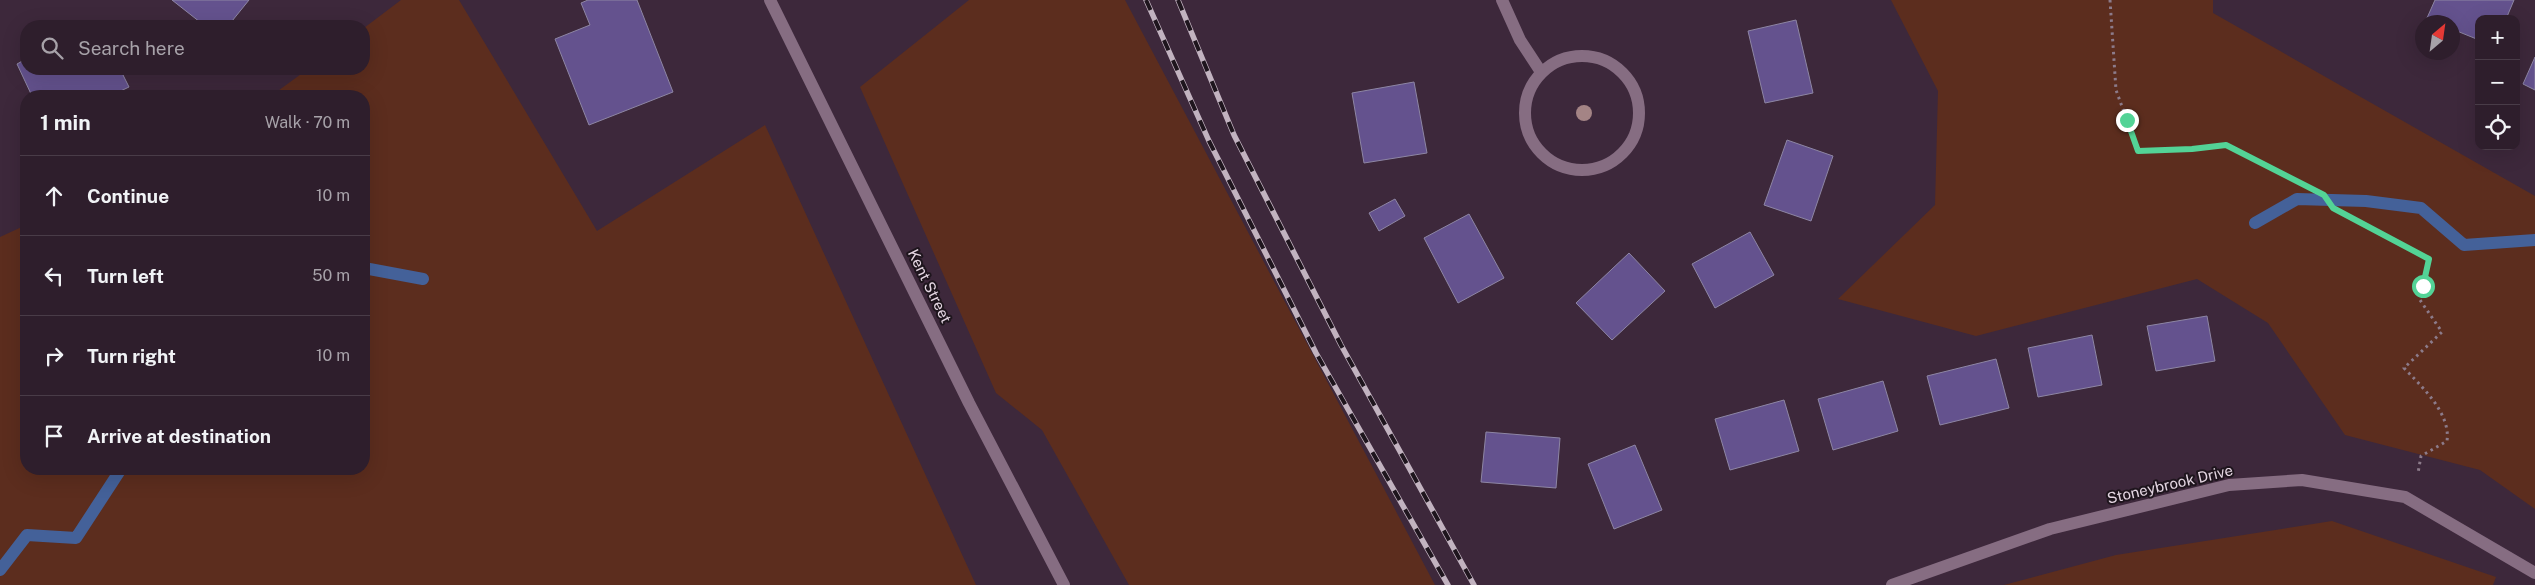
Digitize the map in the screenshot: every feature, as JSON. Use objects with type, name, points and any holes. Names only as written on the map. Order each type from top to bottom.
[{"type":"street","name":"Kent Street","points":[[770,0],[969,403],[1064,585]]},
{"type":"street","points":[[1502,0],[1520,40],[1541,72]]},
{"type":"street","points":[[1574,56],[1593,57],[1610,63],[1625,75],[1635,91],[1639,109],[1638,128],[1630,144],[1618,158],[1602,167],[1583,170],[1565,168],[1548,159],[1535,147],[1526,124],[1525,100],[1532,84],[1541,72],[1557,62],[1574,56]]},
{"type":"street","name":"Stoneybrook Drive","points":[[1892,585],[2050,529],[2229,485],[2302,480],[2405,496],[2535,573]]},
{"type":"path","points":[[2110,0],[2116,90],[2138,151],[2192,149],[2226,145],[2324,195],[2333,208],[2429,259],[2420,300],[2442,332],[2404,368],[2430,395],[2449,430],[2448,441],[2421,456],[2418,473]]},
{"type":"shaded area","points":[[401,0],[459,0],[597,231],[765,125],[976,585],[0,585],[0,237],[20,228],[20,475],[370,475],[370,90],[279,90],[300,75],[370,75],[370,23]]},
{"type":"shaded area","points":[[969,0],[1125,0],[1435,585],[1129,585],[1042,430],[996,393],[860,87]]},
{"type":"shaded area","points":[[1891,0],[2213,0],[2213,13],[2535,196],[2535,509],[2480,470],[2345,435],[2268,323],[2197,279],[1976,336],[1838,299],[1935,205],[1938,91]]},
{"type":"shaded area","points":[[2332,521],[2496,577],[2493,585],[2004,585],[2116,555]]},
{"type":"building","points":[[172,0],[249,0],[233,20],[197,20]]},
{"type":"building","points":[[588,0],[637,0],[673,92],[589,125],[555,39],[590,25],[581,3]]},
{"type":"building","points":[[2435,0],[2514,0],[2508,15],[2475,15],[2475,38],[2460,32],[2460,15],[2428,15]]},
{"type":"building","points":[[1796,20],[1813,93],[1765,103],[1748,31]]},
{"type":"building","points":[[2535,57],[2535,90],[2523,84]]},
{"type":"building","points":[[22,75],[123,75],[129,87],[123,90],[29,90]]},
{"type":"building","points":[[1414,82],[1427,153],[1364,163],[1352,93]]},
{"type":"building","points":[[1787,140],[1833,156],[1811,221],[1764,205]]},
{"type":"building","points":[[1395,199],[1405,216],[1379,231],[1369,213]]},
{"type":"building","points":[[1469,214],[1504,278],[1458,303],[1424,238]]},
{"type":"building","points":[[1750,232],[1774,275],[1715,308],[1692,264]]},
{"type":"building","points":[[1629,253],[1665,291],[1612,340],[1576,303]]},
{"type":"building","points":[[2207,316],[2215,361],[2156,371],[2147,326]]},
{"type":"building","points":[[2092,335],[2102,385],[2038,397],[2028,348]]},
{"type":"building","points":[[1996,359],[2009,408],[1940,425],[1927,376]]},
{"type":"building","points":[[1883,381],[1898,431],[1833,450],[1818,399]]},
{"type":"building","points":[[1784,400],[1799,451],[1730,470],[1715,419]]},
{"type":"building","points":[[1486,432],[1560,438],[1556,488],[1481,482]]},
{"type":"building","points":[[1635,445],[1662,510],[1614,529],[1588,464]]},
{"type":"waterway","points":[[2255,223],[2297,199],[2366,201],[2421,208],[2464,245],[2535,240]]},
{"type":"waterway","points":[[370,269],[423,279]]},
{"type":"waterway","points":[[0,570],[27,535],[76,538],[117,475]]},
{"type":"railway","points":[[1146,0],[1209,141],[1316,353],[1448,585]]},
{"type":"railway","points":[[1178,0],[1234,135],[1341,345],[1474,585]]},
{"type":"route","points":[[2127,120],[2138,151],[2192,149],[2226,145],[2324,195],[2333,208],[2429,259],[2423,286]]}]
